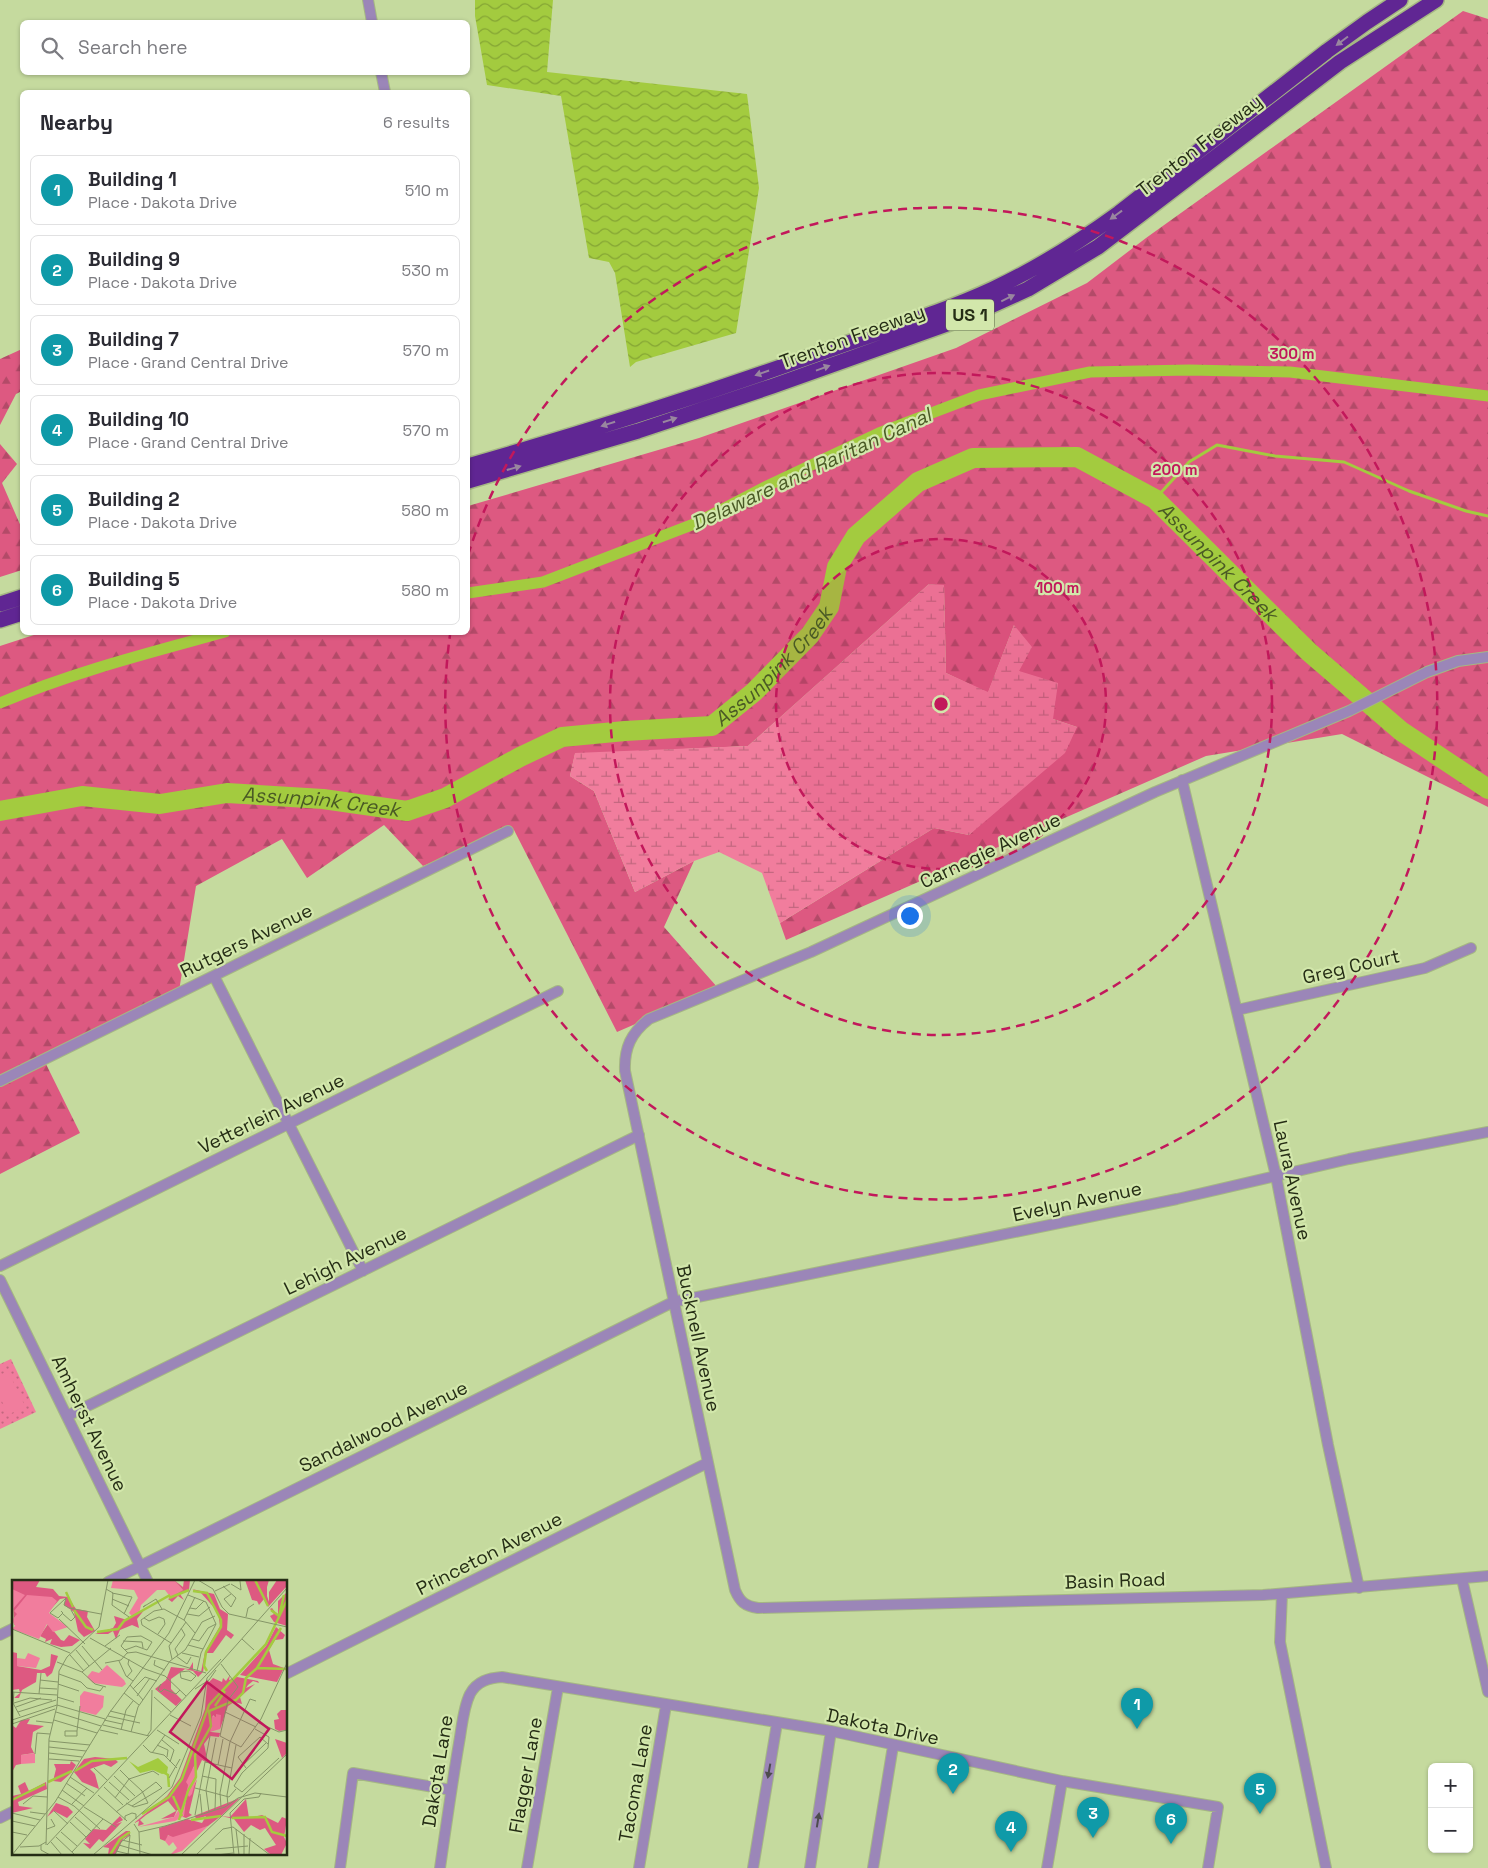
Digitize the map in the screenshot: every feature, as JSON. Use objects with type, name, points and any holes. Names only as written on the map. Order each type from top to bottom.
[{"type":"highway","name":"Trenton Freeway","points":[[470,465],[594,429],[768,372],[960,303],[1008,281],[1055,256],[1098,228],[1381,12],[1400,0]]},
{"type":"highway","name":"Trenton Freeway","points":[[470,481],[611,439],[773,386],[964,318],[1028,289],[1098,247],[1340,62],[1436,0]]},
{"type":"highway","points":[[0,604],[20,598]]},
{"type":"highway","points":[[0,620],[20,614]]},
{"type":"street","points":[[368,0],[372,20]]},
{"type":"street","points":[[382,75],[385,90]]},
{"type":"street","name":"Carnegie Avenue","points":[[627,1078],[624,1058],[627,1046],[640,1026],[650,1019],[810,952],[1182,780],[1349,711],[1406,682],[1449,664],[1468,659],[1488,657]]},
{"type":"street","name":"Laura Avenue","points":[[1182,780],[1276,1176],[1328,1446],[1359,1588]]},
{"type":"street","name":"Rutgers Avenue","points":[[0,1081],[508,831]]},
{"type":"street","name":"Greg Court","points":[[1237,1010],[1425,968],[1471,948]]},
{"type":"street","points":[[214,976],[363,1271]]},
{"type":"street","name":"Vetterlein Avenue","points":[[0,1266],[558,991]]},
{"type":"street","name":"Bucknell Avenue","points":[[627,1078],[735,1590],[738,1598],[743,1603]]},
{"type":"street","name":"Evelyn Avenue","points":[[673,1302],[1176,1199],[1349,1159],[1488,1132]]},
{"type":"street","name":"Lehigh Avenue","points":[[67,1416],[639,1135]]},
{"type":"street","name":"Amherst Avenue","points":[[0,1280],[147,1580]]},
{"type":"street","name":"Sandalwood Avenue","points":[[112,1580],[673,1302]]},
{"type":"street","name":"Princeton Avenue","points":[[288,1673],[707,1462]]},
{"type":"street","name":"Basin Road","points":[[743,1603],[750,1607],[758,1608],[1282,1594],[1488,1576]]},
{"type":"street","points":[[1462,1579],[1488,1692]]},
{"type":"street","points":[[1282,1594],[1280,1642],[1326,1868]]},
{"type":"street","points":[[0,1635],[12,1629]]},
{"type":"street","name":"Dakota Drive","points":[[479,1683],[490,1678],[502,1677],[831,1731],[893,1746],[1062,1781],[1218,1807],[1208,1868]]},
{"type":"street","name":"Dakota Lane","points":[[440,1868],[465,1710],[470,1694],[479,1683]]},
{"type":"street","name":"Flagger Lane","points":[[527,1868],[558,1687]]},
{"type":"street","name":"Tacoma Lane","points":[[639,1868],[666,1705]]},
{"type":"street","points":[[753,1868],[777,1723]]},
{"type":"street","points":[[810,1868],[831,1731]]},
{"type":"street","points":[[873,1868],[893,1746]]},
{"type":"street","points":[[340,1868],[353,1773],[451,1790]]},
{"type":"street","points":[[1047,1868],[1062,1781]]},
{"type":"street","points":[[0,1818],[12,1812]]},
{"type":"green space","points":[[1463,11],[1488,19],[1488,807],[1342,734],[1206,756],[786,940],[780,923],[934,828],[969,835],[1077,727],[1053,719],[1019,671],[1014,625],[988,693],[946,673],[944,586],[929,584],[748,746],[575,754],[570,776],[594,791],[635,892],[694,861],[664,927],[718,988],[617,1032],[514,830],[423,866],[384,825],[307,878],[282,839],[196,886],[179,991],[43,1058],[80,1133],[0,1174],[0,646],[34,635],[470,635],[470,505],[699,438],[956,348],[1087,283],[1146,238]]},
{"type":"green space","points":[[20,350],[20,392],[16,394],[0,425],[0,359]]},
{"type":"green space","points":[[0,444],[17,464],[2,483],[20,524],[20,571],[0,577]]},
{"type":"green space","points":[[929,584],[944,585],[946,673],[988,692],[1014,625],[1032,647],[1019,671],[1058,683],[1053,719],[1077,727],[1065,753],[969,835],[934,828],[780,923],[762,873],[719,852],[694,861],[635,892],[594,791],[570,776],[575,753],[748,746]]},
{"type":"green space","points":[[11,1359],[36,1412],[0,1429],[0,1364]]},
{"type":"green space","points":[[8,1371],[25,1406],[8,1415],[0,1397],[0,1375]]},
{"type":"water","points":[[475,0],[553,0],[547,72],[747,94],[759,188],[736,333],[636,362],[630,367],[615,273],[609,262],[589,258],[561,96],[487,85],[475,16]]},
{"type":"waterway","name":"Delaware and Raritan Canal","points":[[470,593],[543,582],[694,524],[767,486],[879,433],[979,395],[1090,372],[1189,370],[1290,372],[1488,396]]},
{"type":"waterway","points":[[1155,499],[1189,462],[1217,445],[1275,456],[1344,462],[1409,491],[1466,511],[1488,516]]},
{"type":"waterway","name":"Assunpink Creek","points":[[0,811],[82,796],[160,804],[227,793],[323,799],[407,811],[445,798],[520,757],[562,737],[712,726],[754,692],[810,635],[829,607],[837,567],[856,536],[918,482],[973,458],[1077,457],[1155,499],[1309,652],[1401,731],[1488,789]]},
{"type":"waterway","name":"Delaware and Raritan Canal","points":[[0,703],[83,672],[214,635]]},
{"type":"place","name":"Building 1","points":[[1137,1729]]},
{"type":"place","name":"Building 9","points":[[953,1794]]},
{"type":"place","name":"Building 2","points":[[1260,1814]]},
{"type":"place","name":"Building 7","points":[[1093,1838]]},
{"type":"place","name":"Building 5","points":[[1171,1844]]},
{"type":"place","name":"Building 10","points":[[1011,1852]]}]
